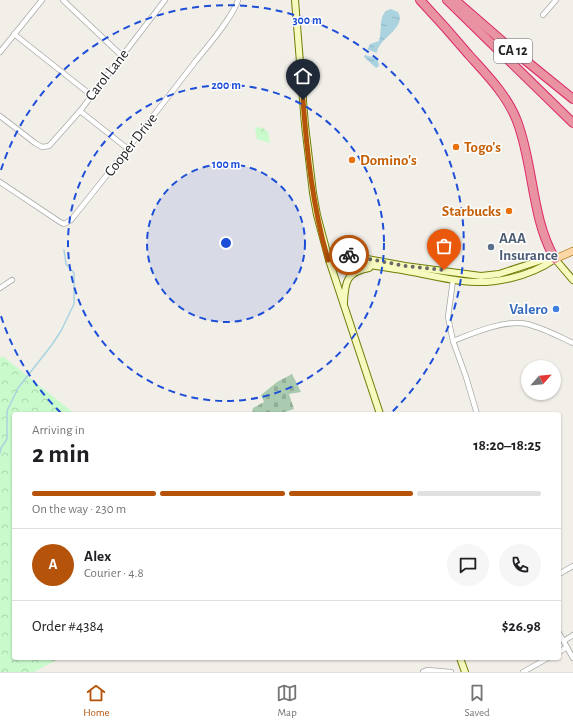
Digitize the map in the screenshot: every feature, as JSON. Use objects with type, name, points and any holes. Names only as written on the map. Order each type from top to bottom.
[{"type":"highway","name":"CA 12","points":[[420,0],[492,80],[509,105],[522,135],[542,227],[548,246],[555,258]]},
{"type":"highway","points":[[447,0],[573,123]]},
{"type":"highway","name":"CA 12","points":[[456,0],[527,62],[573,99]]},
{"type":"main road","points":[[555,258],[573,251]]},
{"type":"street","points":[[0,52],[42,0]]},
{"type":"street","points":[[63,0],[122,56]]},
{"type":"street","name":"Carol Lane","points":[[0,116],[34,143],[42,147],[46,147],[52,143],[80,110],[165,0]]},
{"type":"street","name":"Cooper Drive","points":[[0,182],[60,222],[64,224],[68,223],[128,149],[217,33],[235,9],[238,0]]},
{"type":"street","points":[[295,0],[305,125],[313,193],[319,224],[328,260],[379,412]]},
{"type":"street","points":[[543,15],[556,0]]},
{"type":"street","points":[[14,34],[91,95]]},
{"type":"street","points":[[80,110],[128,149]]},
{"type":"street","points":[[328,260],[346,255],[405,266],[481,276],[499,274],[542,260],[555,258]]},
{"type":"street","points":[[328,260],[375,266],[454,280],[480,282],[512,277],[545,265],[555,258]]},
{"type":"street","points":[[555,258],[573,280]]},
{"type":"street","points":[[344,308],[345,285],[348,279],[353,273],[360,269],[375,266]]},
{"type":"street","points":[[0,288],[12,280]]},
{"type":"street","points":[[454,280],[448,317],[453,341],[476,412]]},
{"type":"street","points":[[453,341],[494,326],[526,324],[550,332],[573,343]]},
{"type":"street","points":[[561,573],[573,566]]},
{"type":"street","points":[[561,636],[573,658]]},
{"type":"street","points":[[564,641],[573,636]]},
{"type":"street","points":[[561,651],[567,647]]},
{"type":"street","points":[[461,660],[465,672]]},
{"type":"street","points":[[524,672],[545,660]]},
{"type":"street","points":[[423,672],[427,670],[451,672]]},
{"type":"green space","points":[[255,127],[263,128],[268,132],[270,143],[257,139]]},
{"type":"green space","points":[[0,357],[4,357],[73,412],[12,412],[12,660],[56,660],[34,672],[0,672]]},
{"type":"green space","points":[[292,374],[301,392],[289,394],[294,409],[285,412],[252,412],[253,408],[264,402],[261,395],[277,382]]},
{"type":"water","points":[[391,9],[398,12],[400,17],[399,22],[379,46],[376,55],[379,66],[376,68],[364,57],[370,44],[379,41],[382,18],[387,11]]},
{"type":"pier","points":[[366,49],[377,53],[378,59],[365,55]]},
{"type":"waterway","points":[[0,453],[1,448],[7,439],[7,411],[18,388],[51,346],[61,331],[74,304],[74,273],[66,264],[64,250]]},
{"type":"way so far","points":[[349,255],[405,266],[444,270]]},
{"type":"place","name":"Togo's","points":[[456,147]]},
{"type":"place","name":"Domino's","points":[[352,160]]},
{"type":"place","name":"Starbucks","points":[[509,211]]},
{"type":"place","name":"AAA Insurance","points":[[491,247]]},
{"type":"place","name":"Valero","points":[[556,309]]},
{"type":"route","points":[[303,100],[313,193],[328,260],[341,255],[349,255]]}]
